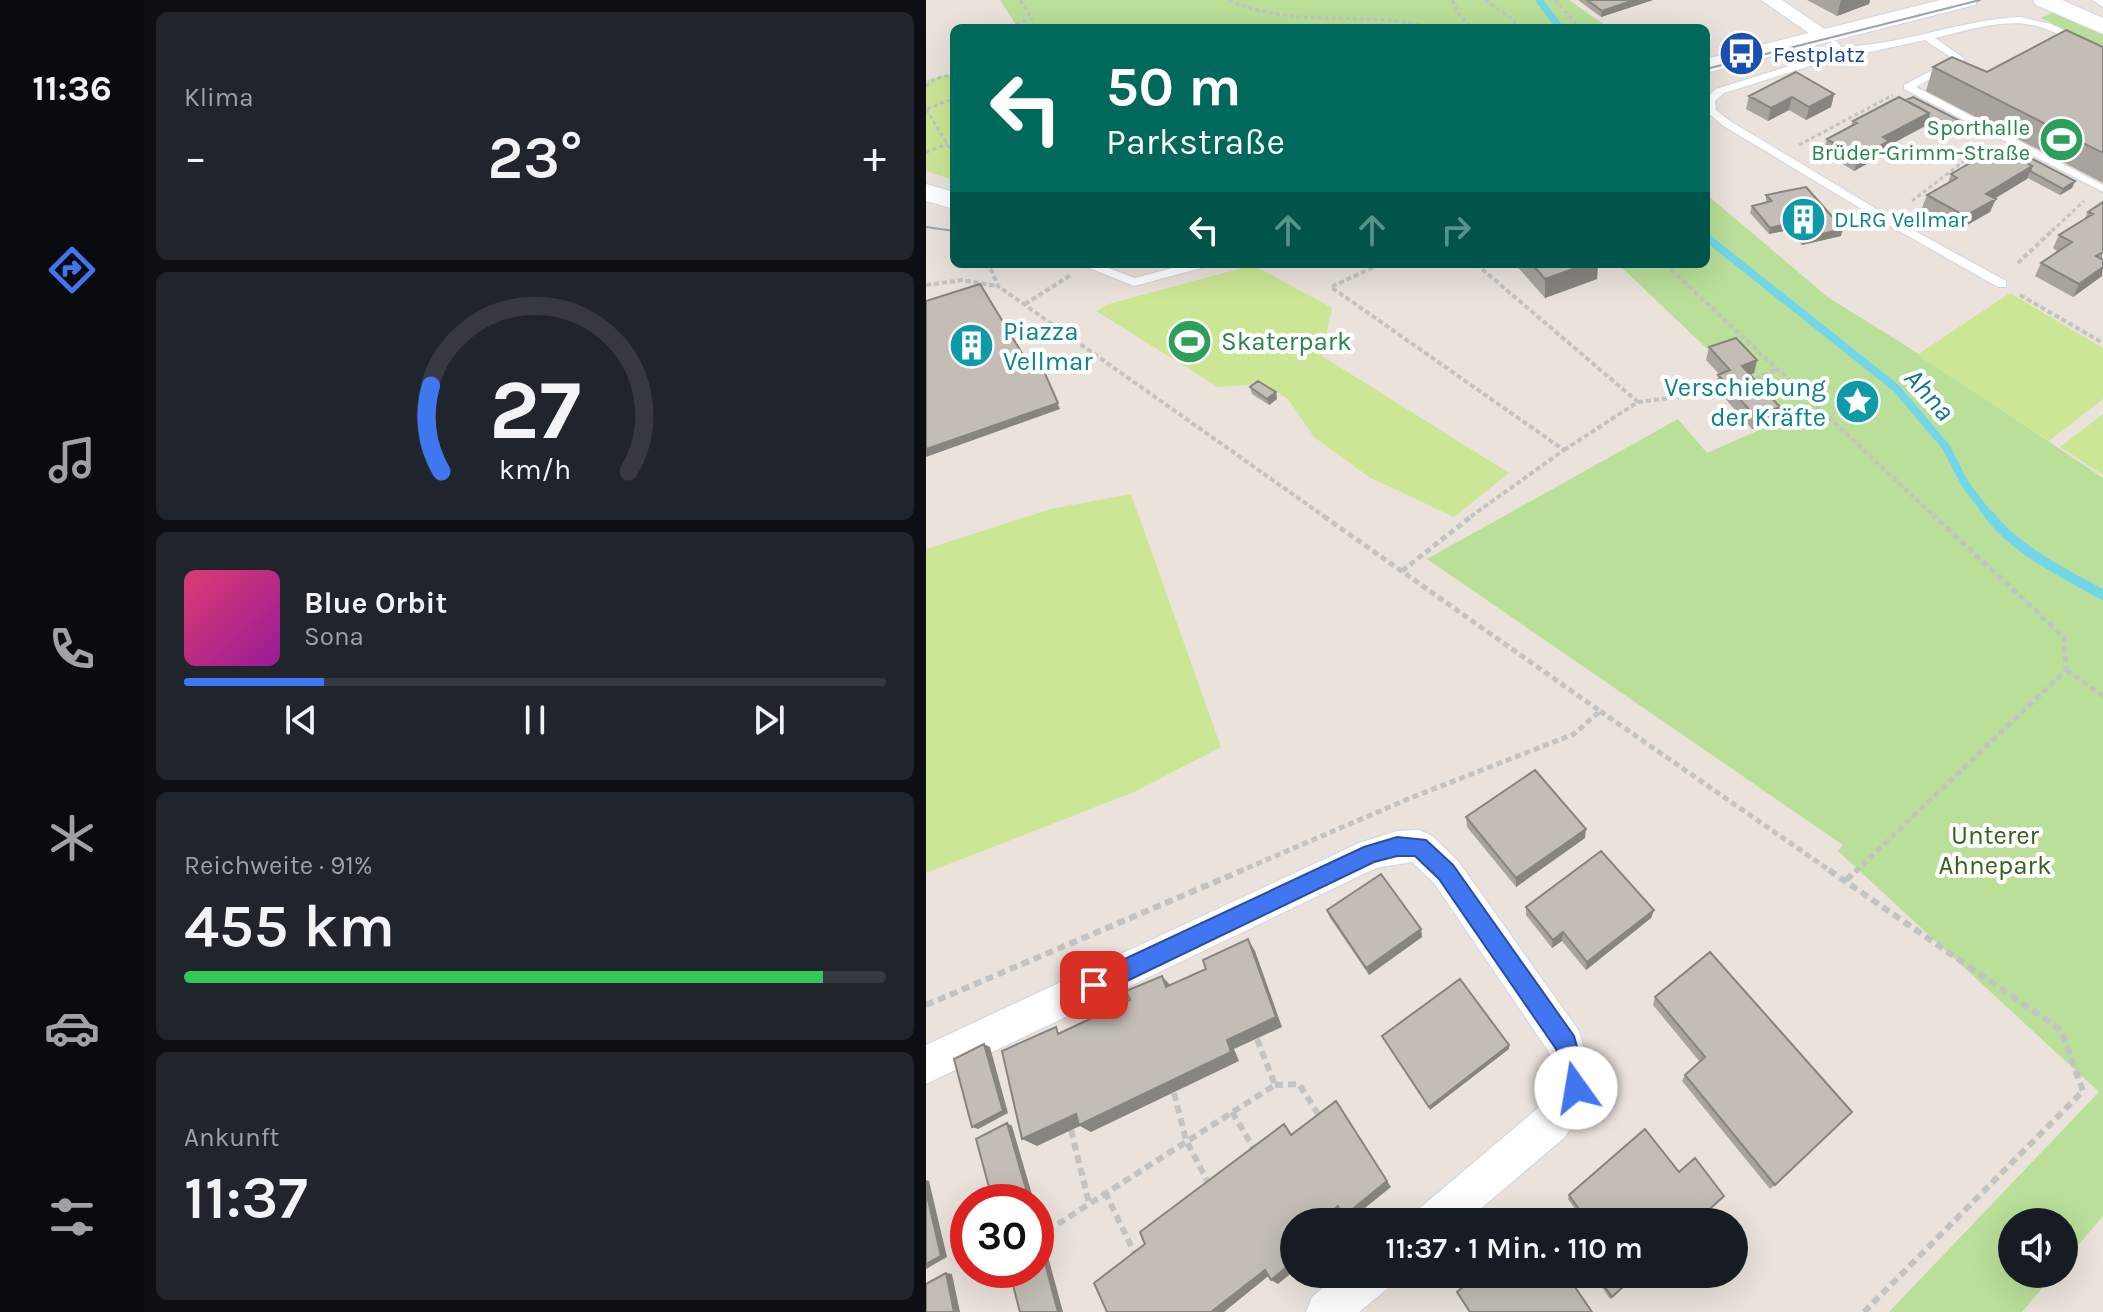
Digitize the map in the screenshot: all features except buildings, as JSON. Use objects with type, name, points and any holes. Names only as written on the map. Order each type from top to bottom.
[{"type":"street","points":[[1770,0],[1832,43]]},
{"type":"street","points":[[1710,65],[1832,43],[1967,0]]},
{"type":"street","points":[[2044,0],[2103,27]]},
{"type":"street","points":[[926,192],[950,200]]},
{"type":"street","points":[[926,1065],[1371,854],[1397,847],[1419,846],[1446,872],[1566,1044],[1576,1088],[1551,1123],[1451,1208]]},
{"type":"street","points":[[1327,1312],[1355,1288]]},
{"type":"lane","points":[[2097,0],[2103,4]]},
{"type":"lane","points":[[2002,284],[1726,123],[1711,111],[1710,100],[1720,91],[1822,59],[1832,43],[1870,49],[1998,21],[2020,20],[2048,26],[2103,53]]},
{"type":"lane","points":[[1908,87],[1960,59],[1927,37]]},
{"type":"lane","points":[[1908,87],[2101,188]]},
{"type":"lane","points":[[1096,268],[1134,282],[1186,268]]},
{"type":"path","points":[[1016,24],[1032,19],[1020,0]]},
{"type":"path","points":[[1229,0],[1244,9],[1274,16],[1384,17],[1415,24]]},
{"type":"path","points":[[1452,0],[1460,16],[1469,24]]},
{"type":"path","points":[[1485,0],[1514,24]]},
{"type":"path","points":[[1555,0],[1576,24]]},
{"type":"path","points":[[926,86],[935,79],[950,75]]},
{"type":"path","points":[[1780,156],[1908,87]]},
{"type":"path","points":[[950,100],[926,109],[950,149]]},
{"type":"path","points":[[1912,201],[1999,135]]},
{"type":"path","points":[[926,152],[947,144]]},
{"type":"path","points":[[2018,263],[2101,188]]},
{"type":"path","points":[[989,268],[998,286]]},
{"type":"path","points":[[1371,268],[1331,287],[1564,450]]},
{"type":"path","points":[[1481,268],[1638,402]]},
{"type":"path","points":[[1669,268],[2064,637],[2066,670],[1846,880]]},
{"type":"path","points":[[926,285],[962,280],[998,286],[1600,711],[2061,1030],[2083,1091],[1864,1312]]},
{"type":"path","points":[[2002,284],[2103,343]]},
{"type":"path","points":[[1025,304],[1058,286]]},
{"type":"path","points":[[1744,384],[1778,369]]},
{"type":"path","points":[[1402,571],[1458,525],[1638,402],[1720,392]]},
{"type":"path","points":[[2066,670],[2103,696]]},
{"type":"path","points":[[926,1005],[1408,799],[1574,734],[1600,711]]},
{"type":"path","points":[[1257,1039],[1275,1085]]},
{"type":"path","points":[[1054,1226],[1275,1085],[1299,1084],[1324,1123]]},
{"type":"path","points":[[1174,1093],[1186,1140],[1212,1191]]},
{"type":"path","points":[[1232,1112],[1258,1157]]},
{"type":"path","points":[[1071,1130],[1089,1203]]},
{"type":"path","points":[[1105,1192],[1139,1262]]},
{"type":"green space","points":[[1000,0],[1569,0],[1603,24],[1015,24]]},
{"type":"green space","points":[[2056,11],[2103,32],[2103,48],[2041,18]]},
{"type":"green space","points":[[950,74],[950,179],[926,171],[926,80]]},
{"type":"green space","name":"Unterer Ahnepark","points":[[1710,197],[1829,298],[1908,347],[2103,478],[2103,1216],[2078,1245],[2078,1208],[1998,1208],[1998,1288],[2042,1288],[2022,1312],[1889,1312],[2099,1092],[1838,851],[1843,845],[1427,559],[1678,419],[1707,453],[1782,420],[1622,268],[1710,268]]},
{"type":"green space","points":[[1242,268],[1259,268],[1332,308],[1322,356],[1509,473],[1454,517],[1369,477],[1314,437],[1288,399],[1264,384],[1218,387],[1096,311],[1109,304]]},
{"type":"green space","points":[[2010,293],[2103,348],[2103,399],[2049,441],[1917,355]]},
{"type":"green space","points":[[2103,414],[2103,475],[2060,447]]},
{"type":"green space","points":[[1131,494],[1221,747],[1134,792],[926,873],[926,549],[1051,509]]},
{"type":"waterway","name":"Ahna","points":[[1539,0],[1557,24]]},
{"type":"waterway","name":"Ahna","points":[[1710,240],[1896,388],[1946,447],[1965,484],[1990,517]]},
{"type":"waterway","name":"Ahna","points":[[1989,515],[2027,550],[2103,595]]},
{"type":"tram line","points":[[1710,68],[1980,0]]},
{"type":"tram line","points":[[926,227],[950,230]]},
{"type":"place","name":"Festplatz","points":[[1742,54]]},
{"type":"place","name":"Sporthalle Brüder-Grimm-Straße","points":[[2061,140]]},
{"type":"place","name":"DLRG Vellmar","points":[[1803,219]]},
{"type":"place","name":"Skaterpark","points":[[1190,341]]},
{"type":"place","name":"Piazza Vellmar","points":[[972,346]]},
{"type":"place","name":"Verschiebung der Kräfte","points":[[1857,402]]},
{"type":"route","points":[[1094,985],[1371,854],[1397,847],[1419,846],[1446,872],[1566,1044],[1576,1088]]}]
